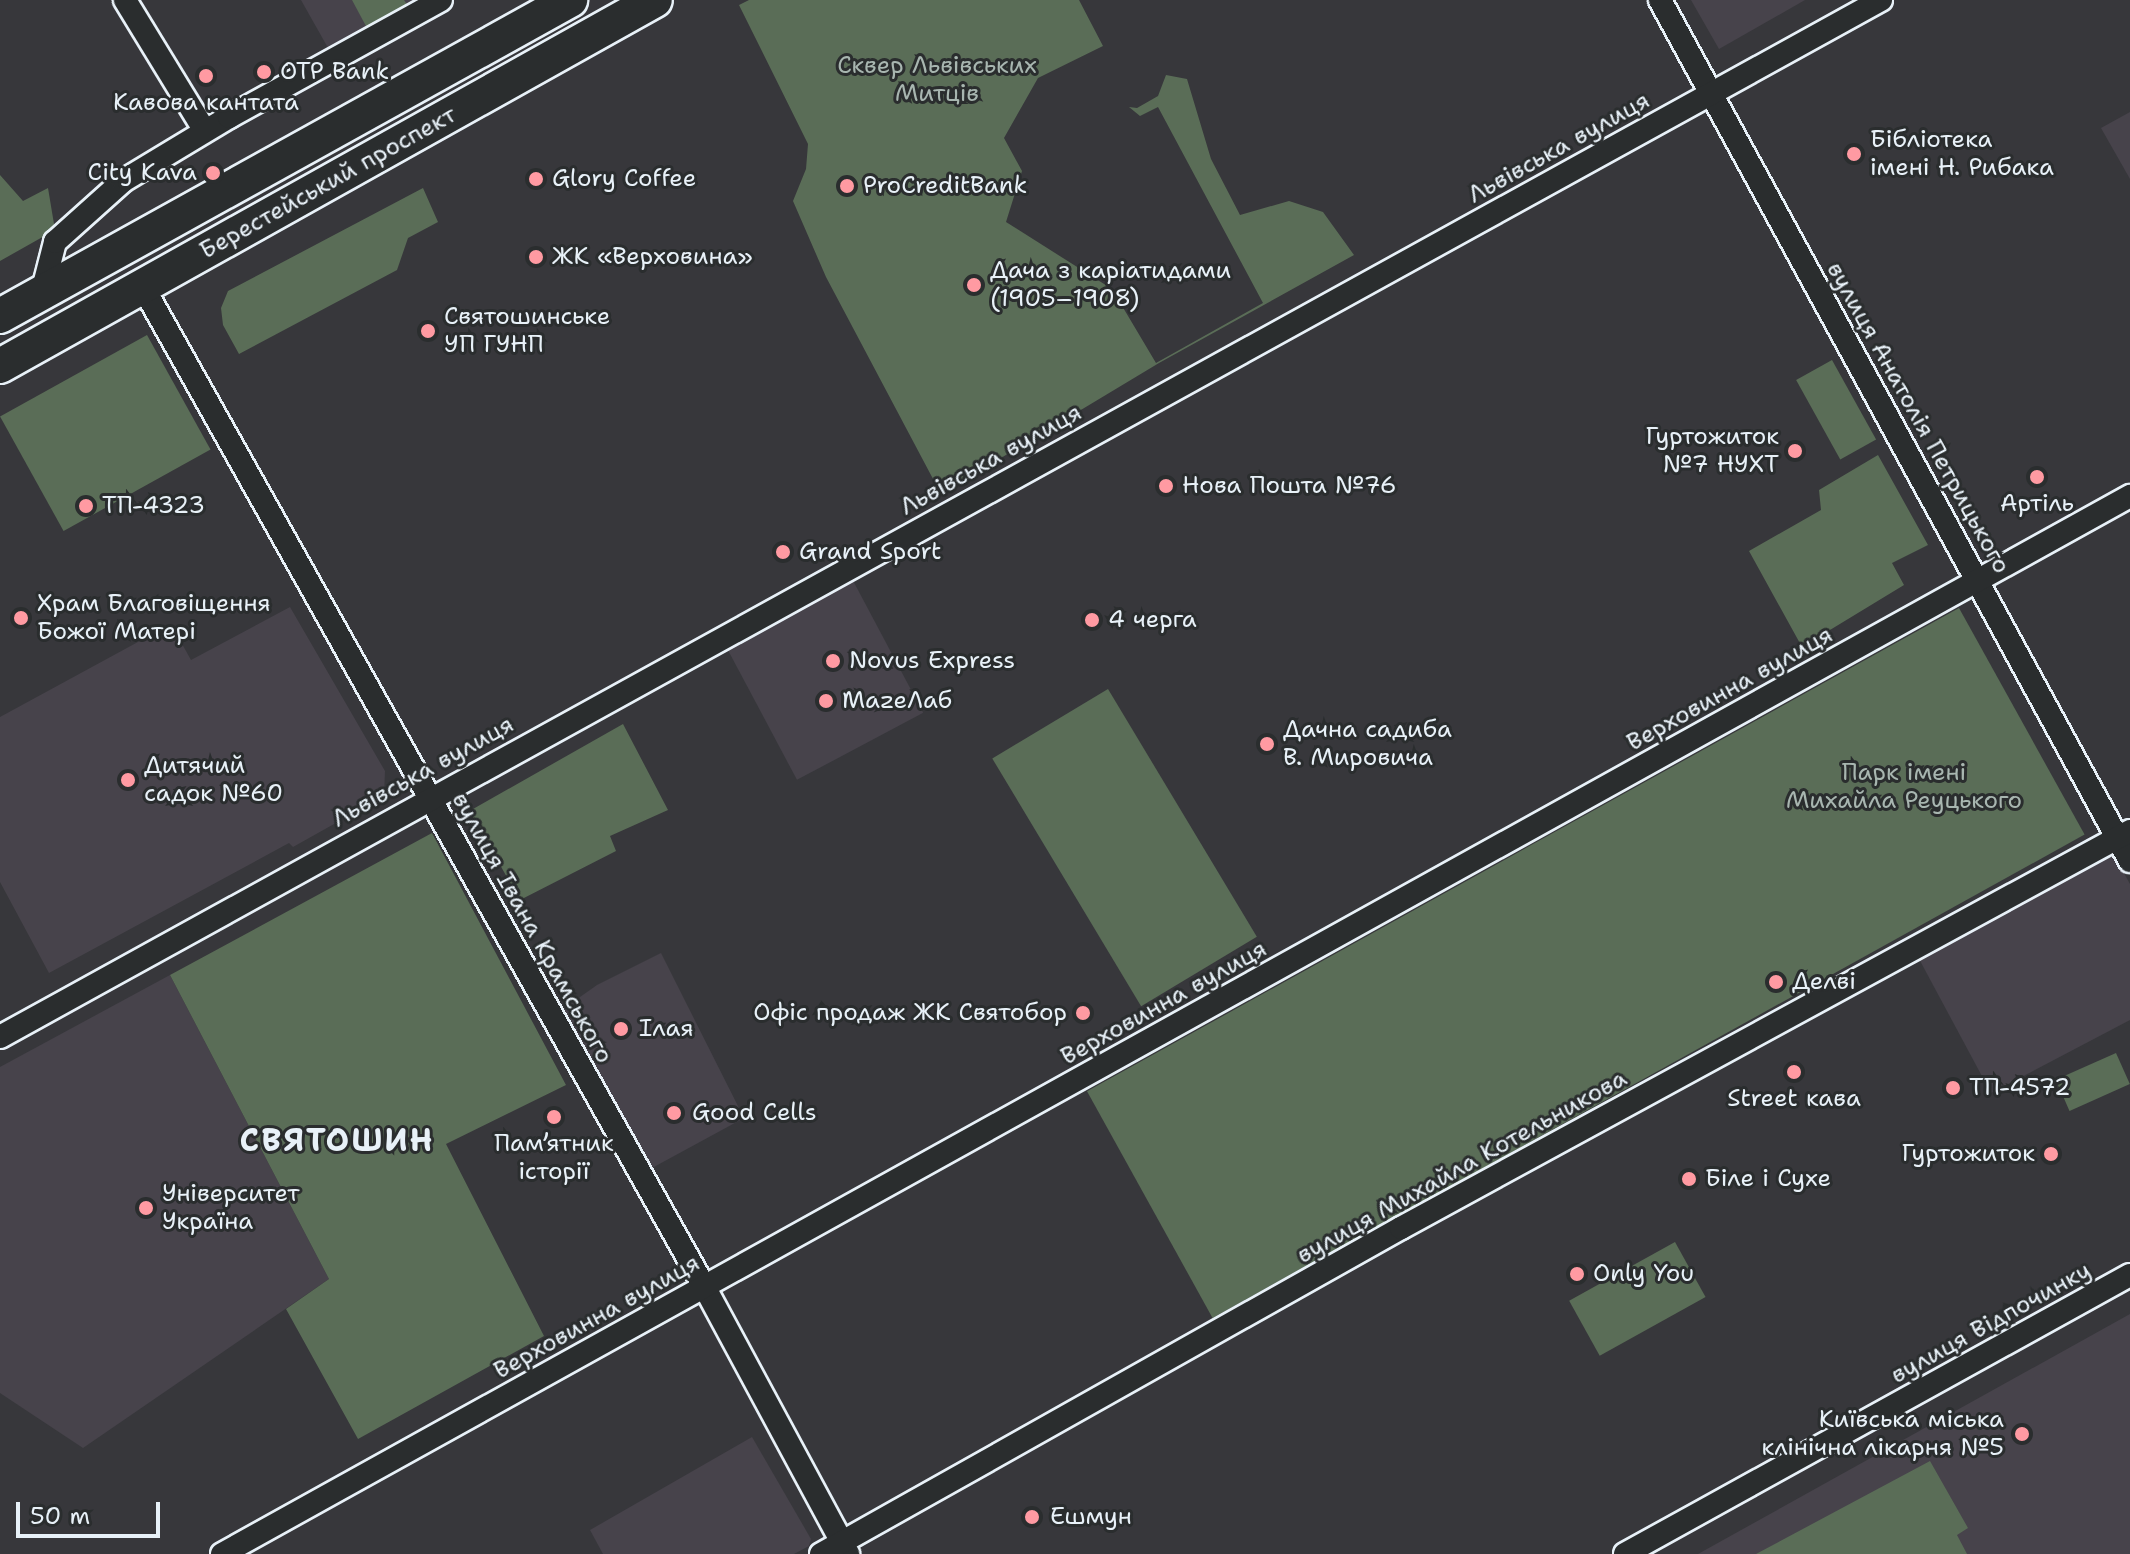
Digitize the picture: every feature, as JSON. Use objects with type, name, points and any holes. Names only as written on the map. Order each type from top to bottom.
[{"type":"main road","name":"Берестейський проспект","points":[[0,316],[570,0]]},
{"type":"main road","name":"Берестейський проспект","points":[[0,366],[655,0]]},
{"type":"street","points":[[125,0],[205,131]]},
{"type":"street","points":[[42,293],[55,242],[123,181],[205,131],[441,0]]},
{"type":"street","name":"вулиця Анатолія Петрицького","points":[[1660,0],[1978,581],[2124,835],[2130,861]]},
{"type":"street","name":"Львівська вулиця","points":[[0,1037],[1881,0]]},
{"type":"street","name":"вулиця Івана Крамського","points":[[143,287],[705,1288],[845,1548]]},
{"type":"street","name":"Верховинна вулиця","points":[[222,1554],[2130,496]]},
{"type":"street","name":"вулиця Михайла Котельникова","points":[[821,1554],[845,1548],[1401,1228],[2124,835]]},
{"type":"street","name":"вулиця Відпочинку","points":[[1625,1554],[2130,1275]]},
{"type":"shaded area","points":[[301,0],[429,0],[332,55]]},
{"type":"shaded area","points":[[1691,0],[1805,0],[1719,49]]},
{"type":"shaded area","points":[[2130,112],[2130,179],[2101,128]]},
{"type":"shaded area","points":[[850,575],[923,713],[797,780],[724,642]]},
{"type":"shaded area","name":"Дитячий садок №60","points":[[290,607],[385,771],[384,796],[293,847],[289,843],[49,973],[0,882],[0,717],[171,624],[191,660]]},
{"type":"shaded area","points":[[2111,850],[2130,884],[2130,1020],[1991,1093],[1918,957]]},
{"type":"shaded area","points":[[661,953],[744,1118],[652,1168],[563,1009],[597,985]]},
{"type":"shaded area","name":"Університет Україна","points":[[170,975],[329,1279],[83,1448],[0,1393],[0,1067]]},
{"type":"shaded area","name":"Київська міська клінічна лікарня №5","points":[[2130,1314],[2130,1554],[1698,1554]]},
{"type":"shaded area","points":[[752,1437],[811,1539],[809,1546],[794,1554],[603,1554],[590,1530]]},
{"type":"green space","points":[[352,0],[404,0],[408,6],[367,28]]},
{"type":"green space","name":"Сквер Львівських Митців","points":[[749,0],[1079,0],[1103,46],[1038,78],[1004,138],[1022,171],[1006,222],[1112,289],[1156,363],[1263,303],[1158,107],[1140,116],[1129,107],[1137,108],[1158,96],[1166,75],[1187,79],[1211,159],[1240,215],[1289,201],[1323,212],[1354,255],[1159,363],[941,494],[826,277],[793,201],[806,169],[808,144],[739,5]]},
{"type":"green space","points":[[0,175],[23,201],[48,188],[55,230],[0,261]]},
{"type":"green space","points":[[423,188],[438,222],[408,238],[397,270],[239,354],[223,325],[221,308],[228,291]]},
{"type":"green space","points":[[147,335],[211,450],[64,531],[0,416]]},
{"type":"green space","points":[[1832,360],[1876,440],[1840,459],[1796,380]]},
{"type":"green space","points":[[1878,455],[1928,545],[1892,563],[1904,585],[1802,647],[1749,551],[1821,510],[1819,490]]},
{"type":"green space","name":"Парк імені Михайла Реуцького","points":[[1959,608],[2085,835],[1213,1318],[1087,1091]]},
{"type":"green space","points":[[1108,689],[1257,937],[1141,1006],[992,759]]},
{"type":"green space","points":[[623,724],[668,810],[610,836],[616,851],[520,900],[471,814],[473,809]]},
{"type":"green space","points":[[432,833],[566,1085],[446,1144],[544,1336],[358,1439],[286,1309],[329,1279],[170,975]]},
{"type":"green space","points":[[2116,1053],[2130,1084],[2070,1111],[2056,1080]]},
{"type":"green space","points":[[1675,1242],[1706,1297],[1600,1356],[1569,1301]]},
{"type":"green space","points":[[1930,1461],[1968,1528],[1957,1535],[1967,1554],[1756,1554]]},
{"type":"place","name":"OTP Bank","points":[[264,72]]},
{"type":"place","name":"Кавова кантата","points":[[206,76]]},
{"type":"place","name":"Бібліотека імені Н. Рибака","points":[[1854,154]]},
{"type":"place","name":"City Kava","points":[[213,173]]},
{"type":"place","name":"Glory Coffee","points":[[536,179]]},
{"type":"place","name":"ProCreditBank","points":[[847,186]]},
{"type":"place","name":"ЖК «Верховина»","points":[[536,257]]},
{"type":"place","name":"Дача з каріатидами (1905–1908)","points":[[974,285]]},
{"type":"place","name":"Святошинське УП ГУНП","points":[[428,331]]},
{"type":"place","name":"Гуртожиток №7 НУХТ","points":[[1795,451]]},
{"type":"place","name":"Артіль","points":[[2037,477]]},
{"type":"place","name":"Нова Пошта №76","points":[[1166,486]]},
{"type":"place","name":"ТП-4323","points":[[86,506]]},
{"type":"place","name":"Grand Sport","points":[[783,552]]},
{"type":"place","name":"Храм Благовіщення Божої Матері","points":[[21,618]]},
{"type":"place","name":"4 черга","points":[[1092,620]]},
{"type":"place","name":"Novus Express","points":[[833,661]]},
{"type":"place","name":"MazeЛаб","points":[[826,701]]},
{"type":"place","name":"Дачна садиба В. Мировича","points":[[1267,744]]},
{"type":"place","name":"Дитячий садок №60","points":[[128,780]]},
{"type":"place","name":"Делві","points":[[1776,982]]},
{"type":"place","name":"Офіс продаж ЖК Святобор","points":[[1083,1013]]},
{"type":"place","name":"Ілая","points":[[621,1029]]},
{"type":"place","name":"Street кава","points":[[1794,1072]]},
{"type":"place","name":"ТП-4572","points":[[1953,1088]]},
{"type":"place","name":"Good Cells","points":[[674,1113]]},
{"type":"place","name":"Пам’ятник історії","points":[[554,1117]]},
{"type":"place","name":"Гуртожиток","points":[[2051,1154]]},
{"type":"place","name":"Біле і Сухе","points":[[1689,1179]]},
{"type":"place","name":"Університет Україна","points":[[146,1208]]},
{"type":"place","name":"Only You","points":[[1577,1274]]},
{"type":"place","name":"Київська міська клінічна лікарня №5","points":[[2022,1434]]},
{"type":"place","name":"Ешмун","points":[[1032,1517]]},
{"type":"district","name":"СВЯТОШИН","points":[[337,1140]]}]
